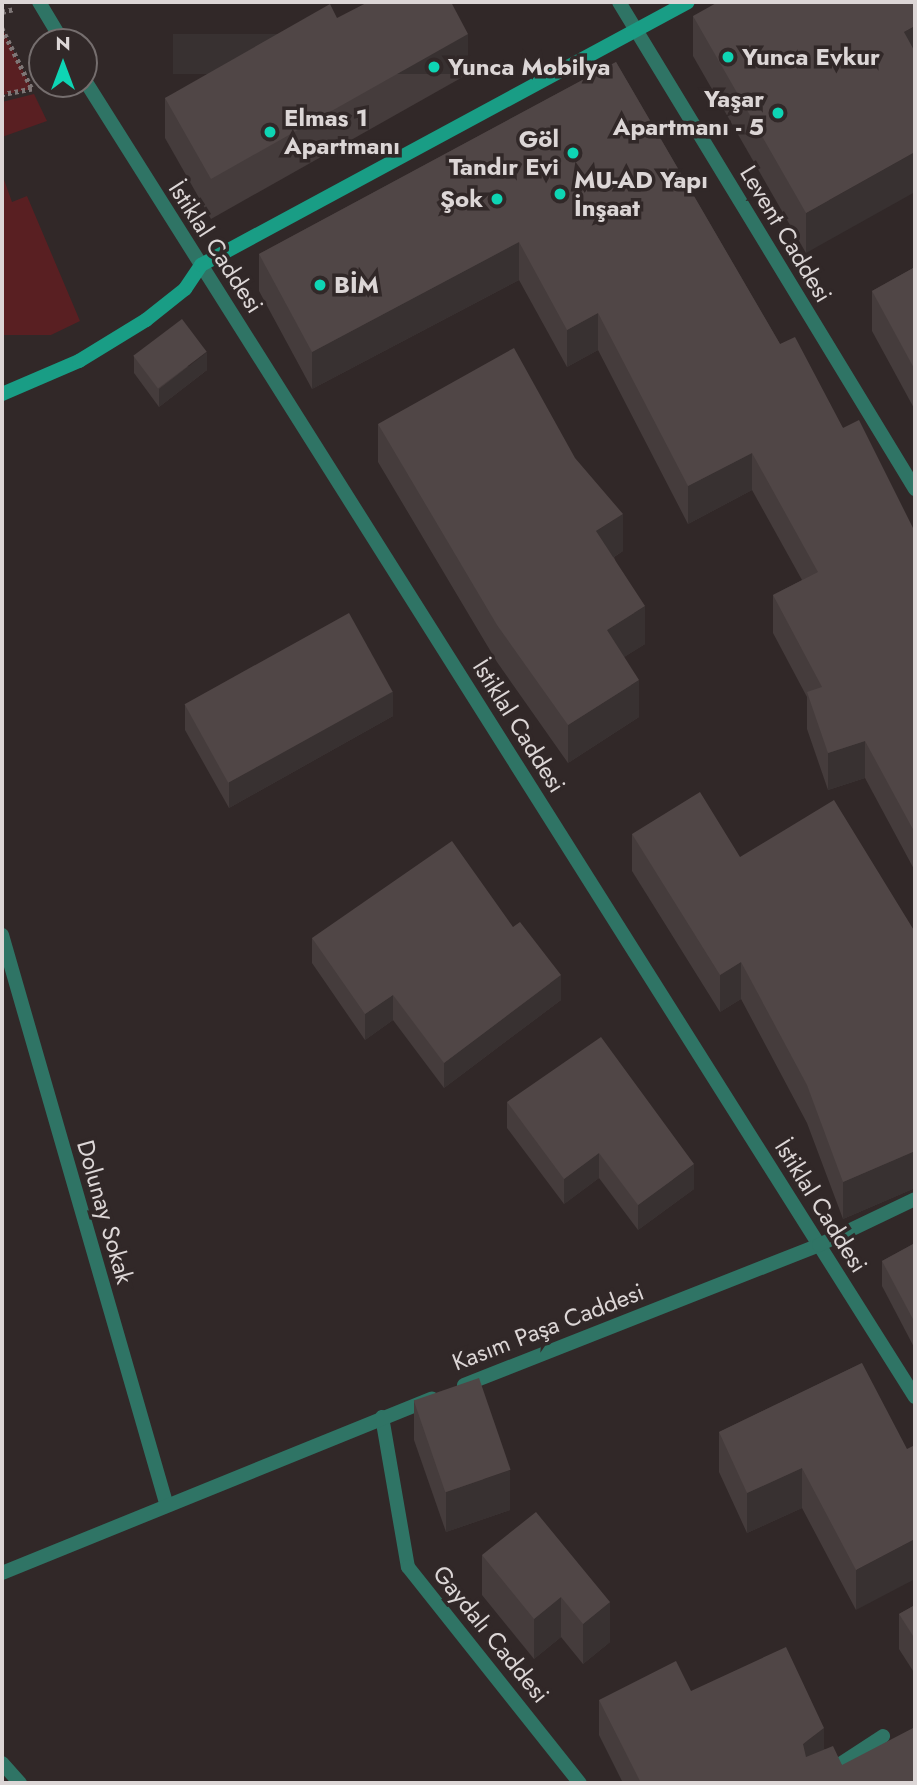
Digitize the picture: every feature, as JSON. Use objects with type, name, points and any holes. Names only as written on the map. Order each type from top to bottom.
[{"type":"street","points":[[39,2],[55,28]]},
{"type":"street","name":"Levent Caddesi","points":[[619,2],[915,489]]},
{"type":"street","points":[[2,394],[79,361],[146,320],[185,289],[201,265],[688,2]]},
{"type":"street","name":"İstiklal Caddesi","points":[[96,98],[915,1397]]},
{"type":"street","name":"Dolunay Sokak","points":[[2,935],[166,1503]]},
{"type":"street","name":"Kasım Paşa Caddesi","points":[[2,1573],[166,1503],[819,1245],[915,1199]]},
{"type":"street","name":"Gaydalı Caddesi","points":[[382,1417],[408,1567],[580,1783]]},
{"type":"street","points":[[811,1783],[883,1736]]},
{"type":"street","points":[[2,1763],[20,1783]]},
{"type":"path","points":[[2,28],[32,89],[2,95]]},
{"type":"shaded area","points":[[2,28],[28,81],[28,90],[2,95]]},
{"type":"shaded area","points":[[28,96],[28,98],[36,98],[47,121],[2,137],[2,102]]},
{"type":"shaded area","points":[[2,174],[12,202],[27,196],[80,321],[51,335],[2,335]]},
{"type":"building","points":[[368,2],[451,2],[468,34],[211,179],[165,98],[330,4],[337,18]]},
{"type":"building","points":[[718,2],[915,2],[915,26],[904,32],[915,52],[915,152],[806,213],[693,16]]},
{"type":"building","points":[[616,62],[780,344],[795,337],[843,428],[859,420],[915,532],[915,833],[865,741],[828,753],[807,692],[822,687],[773,595],[818,572],[752,453],[688,486],[598,313],[567,330],[519,242],[312,352],[259,254]]},
{"type":"building","points":[[915,267],[915,370],[872,291]]},
{"type":"building","points":[[182,319],[207,352],[158,388],[133,356]]},
{"type":"building","points":[[514,348],[575,458],[623,514],[596,531],[645,606],[607,630],[639,680],[568,725],[497,625],[378,424]]},
{"type":"building","points":[[349,613],[393,692],[228,783],[185,704]]},
{"type":"building","points":[[700,792],[740,857],[834,800],[915,932],[915,1151],[843,1182],[807,1085],[741,962],[720,975],[632,834]]},
{"type":"building","points":[[452,841],[513,927],[520,922],[561,975],[444,1063],[393,995],[365,1014],[312,938]]},
{"type":"building","points":[[601,1037],[694,1164],[638,1205],[599,1153],[564,1179],[507,1102]]},
{"type":"building","points":[[915,1243],[915,1323],[882,1261]]},
{"type":"building","points":[[862,1363],[907,1449],[915,1445],[915,1539],[856,1570],[802,1468],[747,1493],[719,1432]]},
{"type":"building","points":[[479,1378],[511,1470],[445,1492],[414,1400]]},
{"type":"building","points":[[536,1512],[610,1602],[583,1624],[561,1597],[534,1619],[482,1555]]},
{"type":"building","points":[[915,1605],[915,1639],[899,1614]]},
{"type":"building","points":[[786,1647],[824,1728],[803,1744],[806,1757],[833,1746],[842,1765],[915,1727],[915,1783],[641,1783],[599,1700],[676,1661],[691,1691]]},
{"type":"place","name":"Yunca Evkur","points":[[728,57]]},
{"type":"place","name":"Yunca Mobilya","points":[[434,67]]},
{"type":"place","name":"Yaşar Apartmanı - 5","points":[[778,113]]},
{"type":"place","name":"Elmas 1 Apartmanı","points":[[270,132]]},
{"type":"place","name":"Göl Tandır Evi","points":[[573,153]]},
{"type":"place","name":"MU-AD Yapı İnşaat","points":[[560,194]]},
{"type":"place","name":"Şok","points":[[497,199]]},
{"type":"place","name":"BİM","points":[[320,285]]}]
